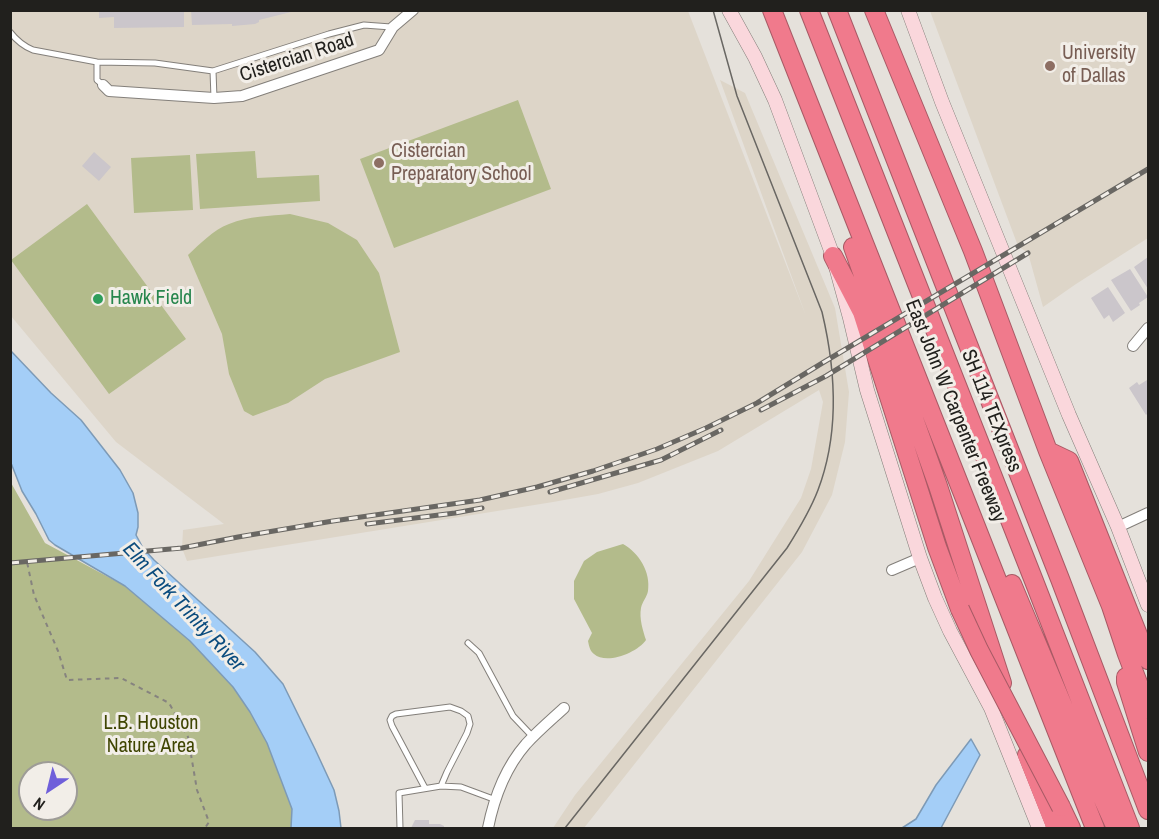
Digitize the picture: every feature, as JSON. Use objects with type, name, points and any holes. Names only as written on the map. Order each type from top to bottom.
[{"type":"highway","name":"East John W Carpenter Freeway","points":[[771,10],[1095,828]]},
{"type":"highway","name":"SH 114 TEXpress","points":[[809,10],[1130,828]]},
{"type":"highway","name":"SH 114 TEXpress","points":[[837,10],[1149,810]]},
{"type":"highway","points":[[874,10],[973,251],[1149,709]]},
{"type":"highway","points":[[840,180],[837,201],[938,486],[1017,729],[1056,828]]},
{"type":"highway","points":[[833,256],[862,312],[937,547],[960,609],[1071,828]]},
{"type":"highway","points":[[890,308],[906,333],[1116,828]]},
{"type":"highway","points":[[1048,451],[1069,461],[1149,660]]},
{"type":"highway","points":[[1127,654],[1126,682],[1149,752]]},
{"type":"main road","points":[[729,10],[775,100],[833,256],[867,390],[920,558],[935,598],[991,708],[1039,828]]},
{"type":"main road","points":[[908,10],[942,102],[1069,416],[1118,527],[1149,605]]},
{"type":"street","name":"Cistercian Road","points":[[103,85],[109,91],[214,98],[242,96],[379,50],[393,27],[413,10]]},
{"type":"street","points":[[1133,346],[1149,328]]},
{"type":"street","points":[[1118,527],[1149,513]]},
{"type":"street","points":[[892,570],[920,558]]},
{"type":"street","points":[[488,828],[506,773],[526,745],[564,708]]},
{"type":"lane","points":[[10,32],[16,40],[33,50],[97,62],[155,63],[213,71],[329,34],[364,26],[393,27]]},
{"type":"lane","points":[[97,62],[97,80],[103,85]]},
{"type":"lane","points":[[213,71],[214,98]]},
{"type":"lane","points":[[468,643],[479,653],[513,716],[534,737]]},
{"type":"lane","points":[[425,788],[390,720],[396,714],[450,707],[468,716],[470,724],[441,786]]},
{"type":"lane","points":[[400,828],[399,793],[441,786],[461,787],[496,800]]},
{"type":"path","points":[[10,563],[27,562],[34,595],[58,651],[67,680],[121,678],[169,703],[188,737],[197,790],[209,822],[205,828]]},
{"type":"shaded area","name":"Cistercian Preparatory School","points":[[10,11],[688,11],[806,316],[720,80],[745,93],[835,308],[849,392],[845,442],[832,495],[802,552],[584,828],[553,828],[575,795],[749,581],[801,498],[811,469],[823,402],[819,390],[718,451],[638,483],[598,494],[187,561],[182,548],[183,530],[224,524],[116,442],[11,316]]},
{"type":"shaded area","name":"University of Dallas","points":[[930,11],[1148,11],[1148,238],[1043,307],[1028,253],[1018,246]]},
{"type":"green space","points":[[518,100],[551,189],[394,248],[360,159]]},
{"type":"green space","points":[[255,151],[257,178],[319,175],[320,201],[200,209],[196,154]]},
{"type":"green space","points":[[190,155],[193,210],[134,213],[131,158]]},
{"type":"green space","name":"Hawk Field","points":[[87,204],[186,339],[109,394],[11,260]]},
{"type":"green space","points":[[290,214],[328,223],[357,240],[379,273],[400,352],[325,379],[288,403],[253,416],[244,411],[229,374],[222,334],[188,255],[212,234],[229,224],[252,218]]},
{"type":"green space","name":"L.B. Houston Nature Area","points":[[10,481],[45,543],[125,586],[190,641],[233,687],[267,743],[292,809],[291,828],[11,828]]},
{"type":"green space","points":[[623,544],[639,558],[648,577],[648,591],[641,612],[646,640],[636,649],[621,656],[599,657],[590,648],[588,641],[592,633],[574,599],[574,581],[584,561],[597,552]]},
{"type":"water","name":"Elm Fork Trinity River","points":[[11,351],[51,393],[81,420],[120,470],[133,493],[138,513],[136,535],[143,548],[255,652],[283,684],[334,790],[341,828],[291,828],[292,809],[267,743],[233,687],[190,641],[125,586],[49,540],[22,491],[11,463]]},
{"type":"water","points":[[971,739],[980,755],[941,828],[902,828],[916,819],[936,785]]},
{"type":"building","points":[[99,10],[184,10],[184,27],[114,28],[114,17],[99,18]]},
{"type":"building","points":[[191,10],[295,11],[259,20],[255,24],[232,26],[232,24],[192,25]]},
{"type":"building","points":[[94,152],[111,167],[99,181],[82,166]]},
{"type":"building","points":[[1148,257],[1148,289],[1134,267]]},
{"type":"building","points":[[1130,269],[1148,297],[1131,311],[1111,280]]},
{"type":"building","points":[[1108,287],[1125,313],[1113,322],[1109,315],[1104,319],[1091,298]]},
{"type":"building","points":[[1147,380],[1148,413],[1146,415],[1129,388],[1137,382],[1139,385]]},
{"type":"building","points":[[415,820],[429,820],[429,824],[440,824],[444,828],[411,828]]},
{"type":"tram line","points":[[565,828],[787,548],[815,498],[830,446],[833,424],[833,379],[822,312],[737,96],[713,10]]},
{"type":"railway","points":[[10,563],[182,548],[333,521],[480,500],[593,471],[657,449],[757,403],[1148,169]]},
{"type":"railway","points":[[761,410],[826,376],[1028,253]]},
{"type":"railway","points":[[550,492],[661,460],[721,430]]},
{"type":"railway","points":[[367,524],[482,508]]},
{"type":"place","name":"University of Dallas","points":[[1050,66]]},
{"type":"place","name":"Cistercian Preparatory School","points":[[379,163]]},
{"type":"place","name":"Hawk Field","points":[[98,299]]}]
